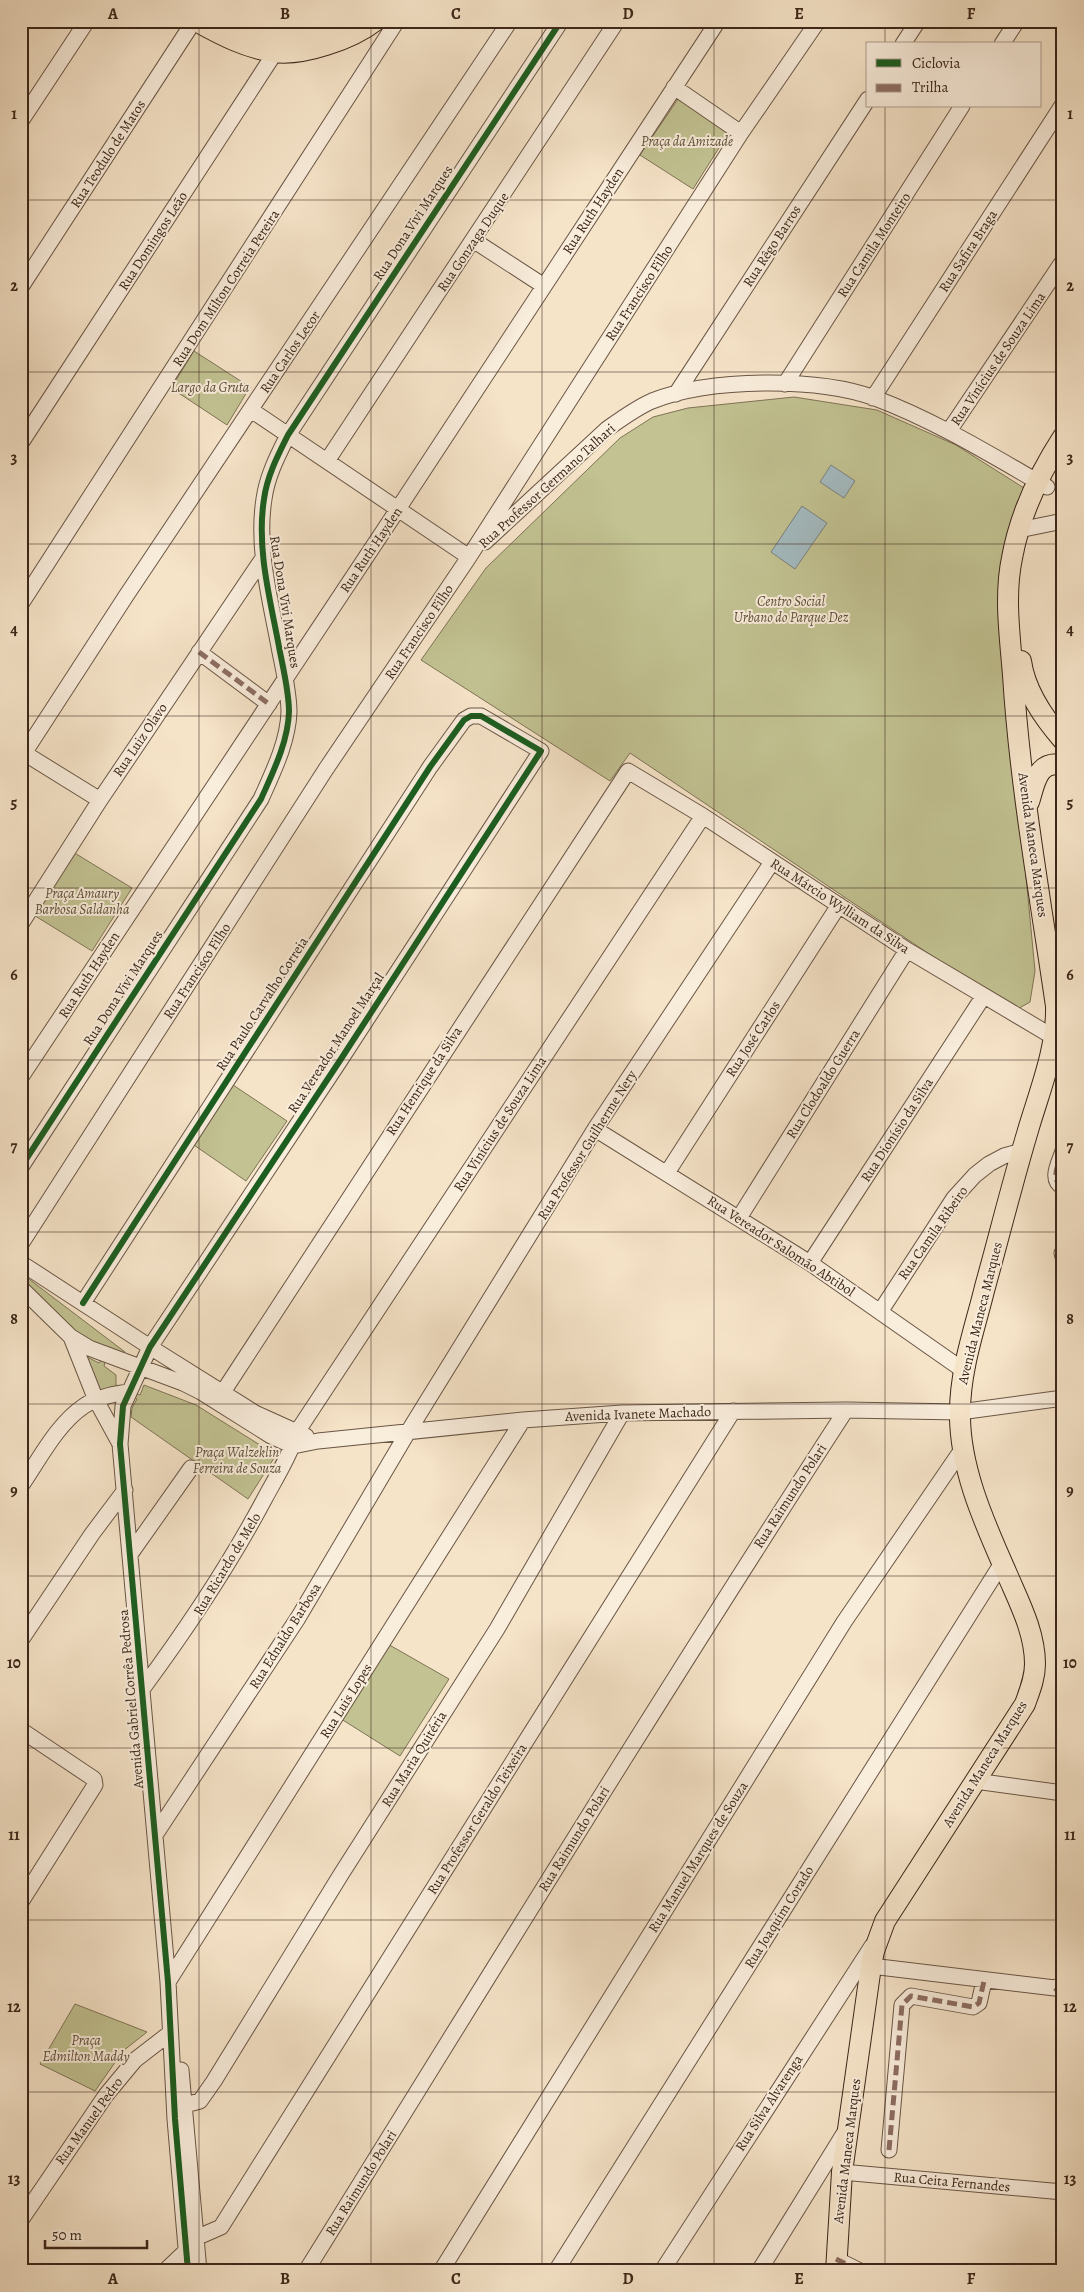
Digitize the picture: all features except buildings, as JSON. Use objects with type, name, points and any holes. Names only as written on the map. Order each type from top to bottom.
[{"type":"main road","points":[[195,21],[243,44],[316,48],[352,36],[375,21]]},
{"type":"main road","points":[[225,21],[279,46],[350,21]]},
{"type":"main road","name":"Avenida Maneca Marques","points":[[836,2265],[842,2172],[872,1966],[878,1937],[885,1921],[1025,1704],[1033,1682],[1035,1663],[1031,1638],[1023,1610],[1002,1563],[972,1484],[963,1448],[960,1412],[963,1370],[1055,1038],[1056,1006],[1027,809],[1016,715],[1008,602],[1011,560],[1063,437]]},
{"type":"main road","name":"Avenida Maneca Marques","points":[[1042,484],[1063,459]]},
{"type":"main road","name":"Avenida Maneca Marques","points":[[1025,529],[1018,574],[1016,603],[1022,664],[1028,689],[1063,740]]},
{"type":"main road","points":[[1027,809],[1040,772],[1049,765],[1063,765]]},
{"type":"street","points":[[21,121],[87,21]]},
{"type":"street","name":"Rua Teodulo de Matos","points":[[21,287],[195,21]]},
{"type":"street","name":"Rua Dom Milton Correia Pereira","points":[[21,604],[397,21]]},
{"type":"street","name":"Rua Carlos Lecor","points":[[23,756],[126,596],[510,21]]},
{"type":"street","name":"Rua Dona Vivi Marques","points":[[21,1167],[261,798],[274,772],[289,713],[285,680],[263,558],[262,521],[264,498],[270,473],[288,435],[561,21]]},
{"type":"street","name":"Rua Gonzaga Duque","points":[[327,461],[618,21]]},
{"type":"street","name":"Rua Ruth Hayden","points":[[21,1077],[398,509],[718,21]]},
{"type":"street","name":"Rua Francisco Filho","points":[[21,1244],[356,724],[469,557],[741,133],[818,21]]},
{"type":"street","points":[[905,42],[918,21]]},
{"type":"street","points":[[1003,42],[1017,21]]},
{"type":"street","name":"Rua Domingos Leão","points":[[21,442],[279,46]]},
{"type":"street","points":[[674,88],[741,133]]},
{"type":"street","name":"Rua Rêgo Barros","points":[[676,394],[866,102]]},
{"type":"street","name":"Rua Safira Braga","points":[[873,398],[1063,104]]},
{"type":"street","name":"Rua Camila Monteiro","points":[[785,384],[961,108]]},
{"type":"street","points":[[473,240],[544,286]]},
{"type":"street","name":"Rua Vinícius de Souza Lima","points":[[949,431],[1063,261]]},
{"type":"street","name":"Rua Professor Germano Talhari","points":[[469,557],[607,429],[629,414],[651,402],[676,394],[744,384],[826,387],[873,398],[949,431],[1042,484]]},
{"type":"street","points":[[251,410],[469,557]]},
{"type":"street","points":[[1025,529],[1063,521]]},
{"type":"street","name":"Rua Luiz Olavo","points":[[21,924],[100,800],[263,558]]},
{"type":"street","points":[[199,652],[269,704]]},
{"type":"street","name":"Rua Vereador Manoel Marçal","points":[[139,1367],[150,1347],[339,1062],[541,751],[481,716],[471,716],[464,720]]},
{"type":"street","name":"Rua Paulo Carvalho Correia","points":[[83,1303],[430,767],[464,720]]},
{"type":"street","points":[[23,756],[100,800]]},
{"type":"street","name":"Rua Márcio Wylliam da Silva","points":[[628,771],[703,816],[908,950],[1055,1038]]},
{"type":"street","name":"Rua Henrique da Silva","points":[[223,1392],[411,1100],[628,771]]},
{"type":"street","name":"Rua Vinícius de Souza Lima","points":[[295,1439],[703,816]]},
{"type":"street","name":"Rua Professor Guilherme Nery","points":[[408,1432],[595,1129],[772,862]]},
{"type":"street","name":"Rua José Carlos","points":[[667,1173],[839,906]]},
{"type":"street","name":"Rua Clodoaldo Guerra","points":[[739,1218],[908,950]]},
{"type":"street","name":"Rua Dionísio da Silva","points":[[810,1263],[984,997]]},
{"type":"street","name":"Rua Vereador Salomão Abtibol","points":[[595,1129],[810,1263],[963,1370]]},
{"type":"street","points":[[1063,1151],[1055,1178],[1058,1184],[1063,1187]]},
{"type":"street","name":"Rua Camila Ribeiro","points":[[880,1312],[954,1198],[975,1175],[989,1164],[1004,1156],[1022,1152]]},
{"type":"street","points":[[1062,1252],[1063,1257]]},
{"type":"street","name":"Avenida Ivanete Machado","points":[[21,1263],[295,1439]]},
{"type":"street","points":[[36,1301],[47,1290],[56,1285]]},
{"type":"street","name":"Avenida Ivanete Machado","points":[[21,1288],[71,1337],[109,1357],[201,1392],[272,1436],[295,1439],[318,1441],[523,1420],[622,1413],[846,1410],[960,1412],[1063,1398]]},
{"type":"street","name":"Avenida Gabriel Corrêa Pedrosa","points":[[71,1337],[96,1400],[120,1444]]},
{"type":"street","name":"Avenida Gabriel Corrêa Pedrosa","points":[[139,1367],[123,1406],[120,1444],[132,1553],[168,1982],[175,2119],[188,2271]]},
{"type":"street","points":[[21,1486],[72,1415],[85,1405],[96,1400],[111,1394],[128,1392]]},
{"type":"street","name":"Rua Raimundo Polari","points":[[306,2271],[476,1995],[846,1410]]},
{"type":"street","name":"Rua Professor Geraldo Teixeira","points":[[196,2238],[221,2227],[732,1411]]},
{"type":"street","name":"Rua Maria Quitéria","points":[[185,2105],[200,2100],[497,1629],[622,1413]]},
{"type":"street","name":"Rua Luis Lopes","points":[[168,1982],[523,1420]]},
{"type":"street","name":"Rua Ednaldo Barbosa","points":[[155,1835],[298,1618],[408,1432]]},
{"type":"street","name":"Rua Ricardo de Melo","points":[[143,1688],[194,1618],[254,1518],[295,1439]]},
{"type":"street","name":"Rua Manuel Marques de Souza","points":[[441,2271],[844,1622],[963,1448]]},
{"type":"street","points":[[132,1553],[191,1468]]},
{"type":"street","points":[[21,1640],[92,1534],[125,1490]]},
{"type":"street","name":"Rua Joaquim Corado","points":[[556,2271],[1002,1563]]},
{"type":"street","points":[[21,1730],[94,1779],[95,1785],[93,1791],[21,1902]]},
{"type":"street","points":[[975,1781],[1063,1793]]},
{"type":"street","name":"Rua Silva Alvarenga","points":[[662,2271],[878,1937]]},
{"type":"street","points":[[872,1966],[1060,1989]]},
{"type":"street","points":[[889,2150],[902,2005],[911,1996],[973,2007],[979,2003],[984,1981]]},
{"type":"street","name":"Avenida Gabriel Corrêa Pedrosa","points":[[170,2033],[181,2065],[198,2271]]},
{"type":"street","name":"Rua Manuel Pedro","points":[[21,2220],[106,2095],[135,2060],[170,2033]]},
{"type":"street","points":[[759,2271],[848,2126]]},
{"type":"street","name":"Rua Ceita Fernandes","points":[[842,2172],[1063,2192]]},
{"type":"street","points":[[165,2271],[186,2251]]},
{"type":"street","points":[[836,2265],[860,2271]]},
{"type":"green space","points":[[233,21],[324,21],[304,31]]},
{"type":"green space","name":"Praça da Amizade","points":[[680,96],[731,129],[693,189],[640,155]]},
{"type":"green space","name":"Largo da Gruta","points":[[194,351],[250,387],[227,425],[171,388]]},
{"type":"green space","name":"Centro Social Urbano do Parque Dez","points":[[794,397],[877,410],[956,445],[1024,488],[1012,528],[1014,750],[1035,971],[1030,1002],[1014,1011],[630,753],[610,781],[421,660],[486,568],[620,438],[653,417],[688,408]]},
{"type":"green space","name":"Praça Amaury Barbosa Saldanha","points":[[73,852],[132,888],[92,951],[32,914]]},
{"type":"green space","points":[[230,1083],[287,1121],[246,1181],[191,1143]]},
{"type":"green space","name":"Praça Walzeklin Ferreira de Souza","points":[[21,1273],[125,1352],[120,1359],[107,1355],[104,1366],[116,1375],[116,1385],[140,1395],[144,1385],[196,1405],[276,1455],[248,1499],[131,1417],[132,1408],[137,1399],[114,1388],[99,1394],[75,1351],[99,1363],[105,1354],[43,1310],[21,1287]]},
{"type":"green space","points":[[386,1643],[449,1679],[400,1756],[338,1717]]},
{"type":"green space","name":"Praça Edmilton Maddy","points":[[75,2004],[147,2032],[123,2051],[95,2091],[40,2064]]},
{"type":"water","points":[[831,465],[855,481],[844,498],[820,482]]},
{"type":"water","points":[[802,506],[827,523],[795,569],[771,552]]},
{"type":"marked path","points":[[199,652],[269,704]]},
{"type":"marked path","points":[[1063,1151],[1056,1171],[1057,1180],[1063,1187]]},
{"type":"marked path","points":[[889,2150],[902,2005],[911,1996],[973,2007],[979,2003],[984,1981]]},
{"type":"marked path","points":[[1055,1988],[1063,1996]]},
{"type":"marked path","points":[[836,2259],[860,2271]]},
{"type":"cycle path","points":[[21,1167],[261,799],[279,757],[286,734],[289,705],[263,557],[262,518],[265,490],[280,450],[288,435],[561,21]]},
{"type":"cycle path","points":[[83,1303],[430,767],[464,720],[471,716],[481,716],[541,751],[339,1062],[150,1347],[123,1406],[120,1444],[168,1982],[175,2119],[188,2271]]}]
